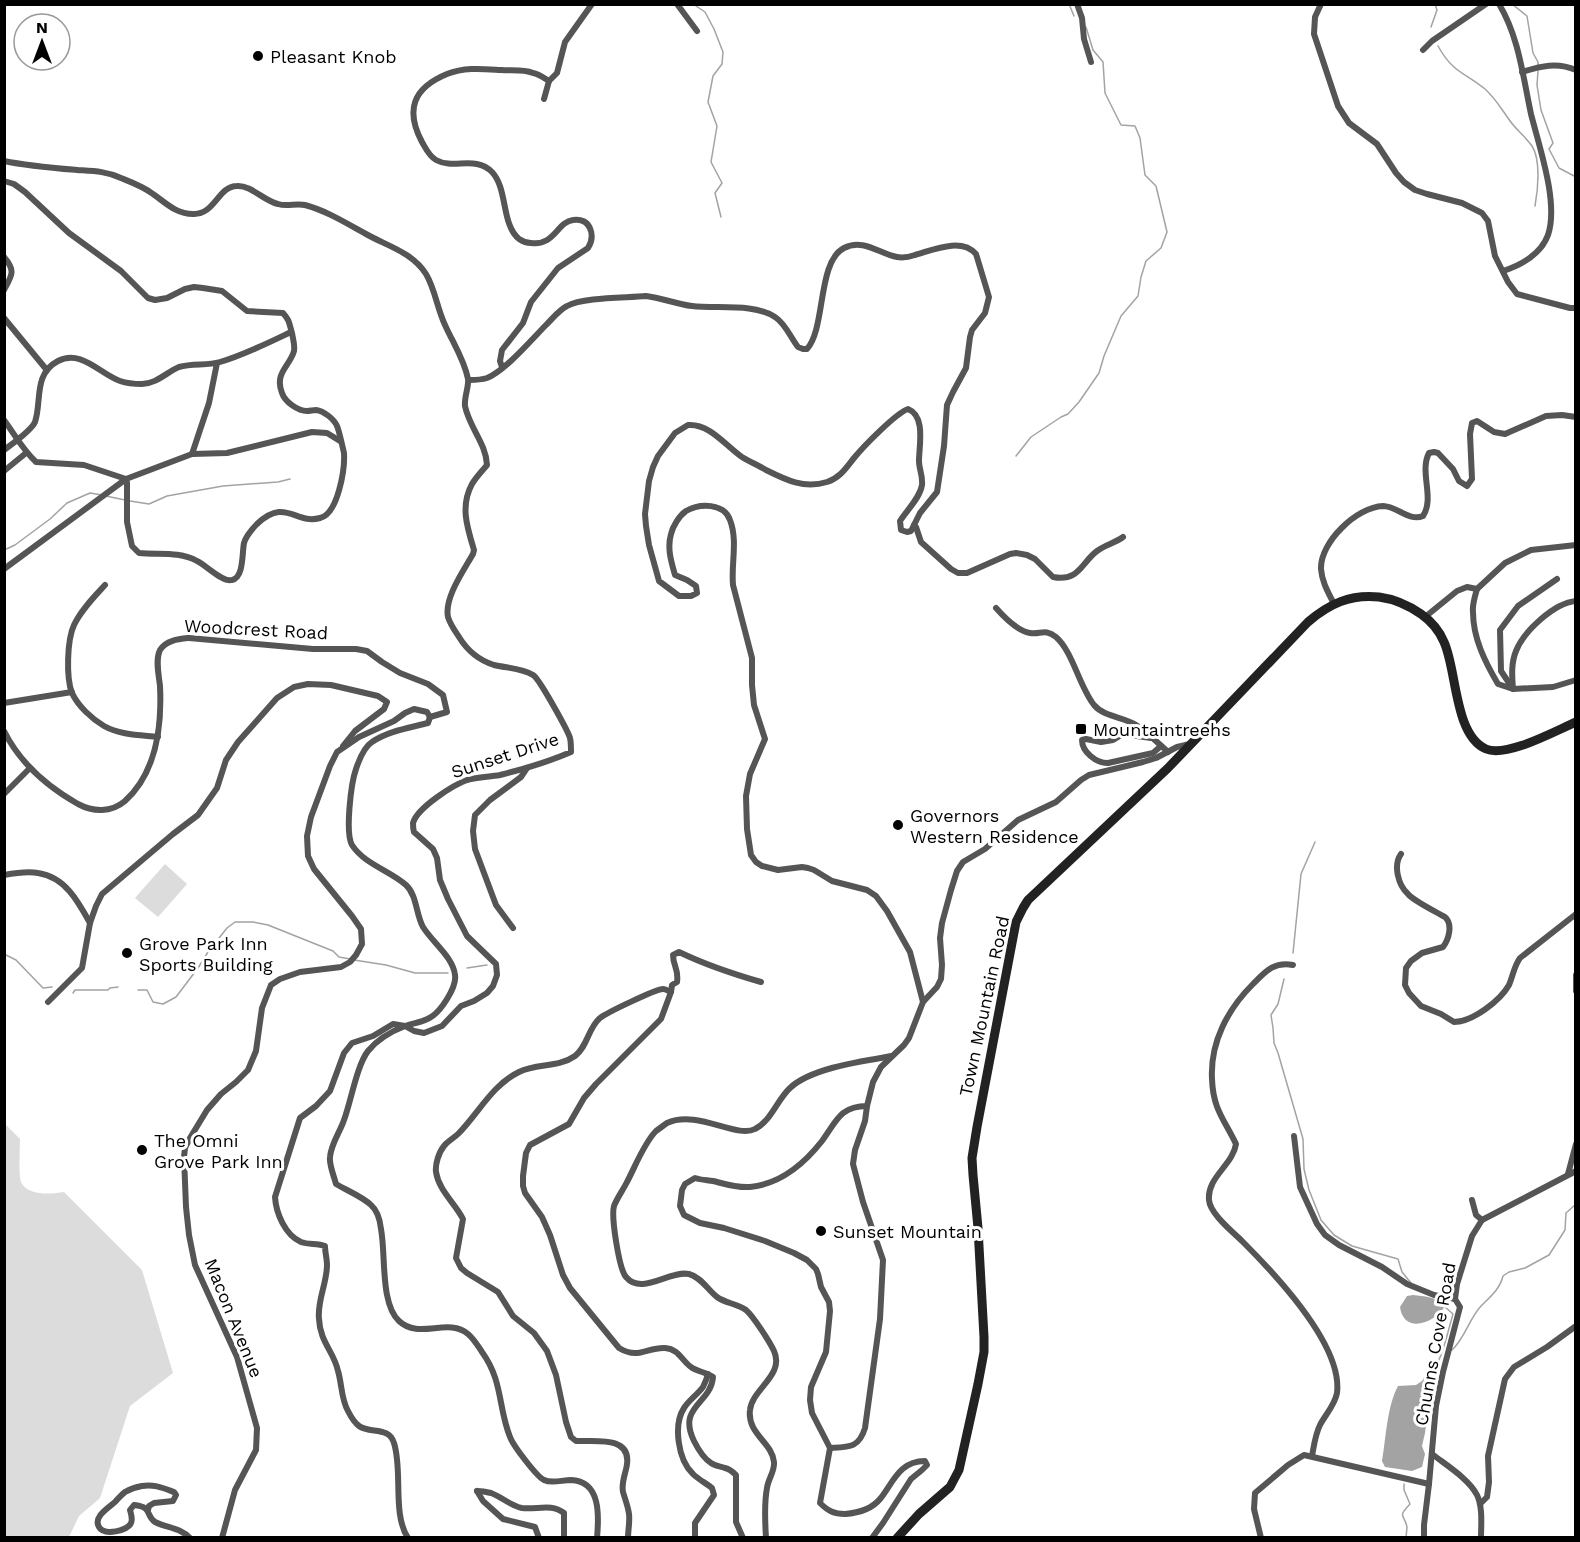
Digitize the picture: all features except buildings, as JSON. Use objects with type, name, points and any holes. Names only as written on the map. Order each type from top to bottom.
[{"type":"main road","name":"Town Mountain Road","points":[[897,1538],[945,1492],[956,1477],[964,1452],[984,1352],[972,1158],[1016,922],[1035,892],[1154,782],[1308,622],[1334,604],[1363,597],[1384,598],[1406,604],[1425,617],[1434,626],[1444,643],[1466,726],[1470,735],[1480,746],[1490,750],[1504,751],[1575,722]]},
{"type":"street","points":[[544,99],[549,81],[557,73],[565,42],[591,4]]},
{"type":"street","points":[[677,4],[697,31]]},
{"type":"street","points":[[1077,4],[1091,62]]},
{"type":"street","points":[[1321,4],[1316,17],[1314,34],[1342,115],[1377,144],[1404,183],[1421,192],[1462,203],[1482,213],[1488,221],[1495,256],[1512,289],[1517,294],[1575,308]]},
{"type":"street","points":[[1423,50],[1432,41],[1486,4]]},
{"type":"street","points":[[1499,4],[1514,36],[1548,185],[1551,211],[1544,244],[1517,266],[1503,271]]},
{"type":"street","points":[[1522,72],[1543,66],[1559,65],[1575,70]]},
{"type":"street","points":[[502,367],[500,357],[502,350],[523,323],[529,305],[558,268],[588,248],[591,243],[591,231],[588,225],[576,219],[565,224],[556,234],[541,243],[533,244],[517,238],[510,225],[495,176],[490,170],[476,163],[444,163],[433,158],[428,154],[414,125],[412,110],[417,97],[429,84],[457,71],[479,69],[526,71],[540,75],[549,81]]},
{"type":"street","points":[[4,160],[20,164],[104,172],[153,193],[166,205],[180,212],[193,214],[206,211],[227,189],[237,186],[280,205],[306,205],[340,219],[368,236],[400,250],[424,271],[446,327],[460,354],[469,381],[486,378],[502,367],[566,306],[586,301],[646,296],[691,306],[743,308],[768,313],[778,318],[798,347],[807,349],[813,339],[823,297],[825,277],[835,256],[844,248],[863,245],[891,256],[905,258],[945,247],[960,245],[972,249],[976,254],[989,297],[988,304],[985,313],[972,330],[966,368],[947,405],[937,492],[920,513],[911,531],[901,530],[899,524],[918,495],[922,485],[922,476],[919,464],[919,424],[914,412],[908,409],[898,415],[836,478],[808,485],[788,481],[742,457],[712,433],[701,427],[688,425],[675,433],[652,467],[645,514],[649,545],[659,581],[679,596],[691,596],[697,592],[696,586],[675,575],[669,549],[675,524],[687,511],[701,506],[721,509],[730,519],[734,545],[733,585],[752,658],[754,705],[765,739],[750,774],[746,796],[747,829],[753,860],[762,866],[778,870],[802,867],[812,869],[832,881],[867,890],[876,896],[910,952],[923,1002]]},
{"type":"street","points":[[4,181],[14,184],[25,192],[69,233],[121,271],[148,298],[155,300],[167,298],[194,287],[222,291],[248,311],[283,313],[289,320],[294,352],[281,376],[281,392],[285,399],[301,410],[317,410],[325,413],[335,422],[344,452],[341,478],[330,512],[319,519],[307,519],[284,512],[273,513],[263,519],[246,537],[239,573],[237,578],[231,581],[225,580],[198,561],[184,555],[139,553],[132,546],[128,522],[126,479]]},
{"type":"street","points":[[4,256],[10,263],[12,276],[4,290]]},
{"type":"street","points":[[4,318],[46,369]]},
{"type":"street","points":[[4,450],[34,424],[40,388],[46,369],[59,360],[74,358],[88,362],[120,382],[144,384],[185,366],[217,363],[233,358],[291,332]]},
{"type":"street","points":[[192,453],[209,403],[217,363]]},
{"type":"street","name":"Sunset Drive","points":[[408,1538],[403,1531],[400,1518],[397,1454],[393,1440],[389,1434],[380,1430],[370,1430],[359,1426],[348,1412],[344,1403],[338,1368],[322,1337],[319,1305],[327,1265],[325,1246],[299,1241],[283,1223],[276,1209],[275,1197],[300,1118],[330,1091],[344,1053],[352,1043],[373,1036],[393,1024],[424,1034],[442,1026],[461,1006],[488,993],[493,986],[497,975],[496,964],[467,936],[440,880],[437,858],[433,849],[414,832],[412,824],[416,815],[448,789],[468,780],[527,768],[571,752],[570,738],[535,675],[494,665],[478,658],[465,647],[448,618],[447,609],[450,598],[474,550],[466,522],[466,499],[471,487],[487,465],[487,456],[465,405],[469,381]]},
{"type":"street","points":[[1334,604],[1326,588],[1321,566],[1329,544],[1336,533],[1353,518],[1371,509],[1384,506],[1412,517],[1423,516],[1427,507],[1426,464],[1429,453],[1438,453],[1453,469],[1459,481],[1467,486],[1472,479],[1470,434],[1472,423],[1477,421],[1494,432],[1505,434],[1546,416],[1575,417]]},
{"type":"street","points":[[4,420],[26,453],[36,462],[84,465],[126,479]]},
{"type":"street","points":[[4,568],[126,479],[192,453],[227,453],[312,432],[327,433],[340,441]]},
{"type":"street","points":[[4,471],[26,453]]},
{"type":"street","points":[[914,525],[919,538],[928,548],[951,569],[962,574],[1016,553],[1035,559],[1053,577],[1060,578],[1075,574],[1097,551],[1123,537]]},
{"type":"street","points":[[1575,545],[1531,550],[1505,563],[1477,589],[1472,611],[1477,640],[1498,684],[1513,689],[1553,687],[1575,680]]},
{"type":"street","points":[[1513,689],[1501,671],[1500,630],[1518,606],[1557,579]]},
{"type":"street","points":[[105,585],[86,607],[70,637],[68,660],[72,692],[85,710],[104,726],[115,731],[158,737]]},
{"type":"street","points":[[1425,617],[1457,591],[1467,587],[1477,589]]},
{"type":"street","points":[[1513,689],[1512,669],[1516,651],[1524,638],[1556,607],[1575,601]]},
{"type":"street","points":[[996,608],[1023,631],[1034,633],[1046,631],[1057,638],[1064,646],[1094,705],[1107,714],[1134,724],[1168,752]]},
{"type":"street","name":"Woodcrest Road","points":[[4,731],[30,768],[56,789],[87,808],[102,810],[121,805],[138,786],[152,760],[158,737],[161,705],[158,659],[160,650],[175,639],[189,638],[313,649],[367,651],[400,673],[428,684],[443,694],[447,712],[430,717]]},
{"type":"street","points":[[48,1002],[82,968],[90,923],[102,894],[198,815],[217,788],[226,760],[238,742],[278,698],[294,687],[308,684],[331,686],[378,696],[387,702],[384,709],[355,731],[341,749]]},
{"type":"street","points":[[4,703],[72,692]]},
{"type":"street","points":[[341,749],[359,737],[414,710],[427,712],[430,717],[428,723],[385,735],[369,744],[355,771],[349,808],[350,843],[383,871],[407,886],[413,896],[422,925],[448,958],[456,980],[446,1001],[431,1017],[387,1035],[368,1052],[359,1070],[354,1092],[329,1159],[336,1184],[372,1205],[379,1217],[384,1242],[387,1296],[393,1313],[399,1321],[412,1329],[461,1329],[478,1345],[493,1369],[510,1439],[539,1477],[546,1481],[578,1481],[588,1485],[596,1500],[597,1538]]},
{"type":"street","points":[[1151,738],[1123,734],[1113,740],[1101,742],[1082,740],[1082,745],[1101,763],[1153,753],[1161,746]]},
{"type":"street","points":[[830,1448],[847,1448],[862,1439],[880,1319],[883,1260],[853,1164],[855,1150],[865,1121],[873,1082],[881,1067],[909,1038],[923,1002],[941,979],[942,923],[957,871],[963,862],[990,845],[1018,820],[1056,802],[1089,775],[1150,760],[1177,747],[1190,744]]},
{"type":"street","name":"Macon Avenue","points":[[222,1538],[235,1490],[256,1450],[257,1428],[237,1358],[195,1265],[185,1197],[185,1148],[207,1110],[248,1070],[256,1051],[262,1008],[271,985],[300,972],[341,967],[350,962],[362,944],[361,929],[314,869],[309,856],[307,836],[311,817],[330,766],[341,749]]},
{"type":"street","points":[[4,794],[30,768]]},
{"type":"street","points":[[513,928],[496,905],[476,849],[473,831],[475,815],[490,800],[521,777],[527,768]]},
{"type":"street","points":[[1401,855],[1397,862],[1397,872],[1406,893],[1447,919],[1449,924],[1447,940],[1443,947],[1422,953],[1408,965],[1405,977],[1406,989],[1421,1006],[1454,1022],[1467,1020],[1491,1004],[1509,984],[1520,958],[1575,914]]},
{"type":"street","points":[[4,874],[38,873],[59,881],[73,894],[90,923]]},
{"type":"street","points":[[743,1538],[736,1522],[736,1475],[726,1468],[713,1465],[704,1457],[694,1440],[689,1425],[689,1417],[712,1384],[713,1377],[689,1366],[678,1353],[666,1348],[627,1353],[619,1348],[570,1288],[542,1217],[525,1193],[523,1186],[526,1153],[530,1145],[569,1124],[584,1098],[596,1084],[661,1019],[672,985],[677,982],[678,975],[673,955],[679,952],[719,969],[761,981]]},
{"type":"street","points":[[1293,965],[1284,963],[1275,966],[1264,973],[1242,995],[1230,1012],[1215,1045],[1212,1078],[1214,1097],[1218,1111],[1236,1144],[1234,1154],[1211,1185],[1209,1198],[1218,1218],[1249,1248],[1291,1295],[1307,1316],[1329,1353],[1337,1392],[1319,1427],[1312,1456]]},
{"type":"street","points":[[1575,975],[1575,991]]},
{"type":"street","points":[[628,1538],[629,1516],[623,1491],[627,1465],[626,1452],[610,1441],[576,1441],[572,1437],[566,1422],[556,1375],[546,1351],[534,1333],[513,1316],[498,1292],[461,1268],[456,1258],[463,1219],[444,1192],[436,1171],[445,1145],[457,1135],[496,1089],[510,1077],[520,1071],[551,1066],[568,1060],[584,1048],[600,1018],[650,992],[662,989],[671,992]]},
{"type":"street","points":[[766,1538],[767,1487],[774,1464],[772,1455],[751,1426],[750,1409],[753,1400],[775,1369],[775,1352],[746,1309],[718,1298],[700,1280],[689,1274],[668,1276],[643,1284],[634,1284],[624,1275],[614,1231],[614,1205],[655,1132],[666,1124],[675,1121],[701,1120],[742,1131],[758,1129],[788,1089],[801,1079],[856,1062],[892,1056]]},
{"type":"street","points":[[867,1106],[846,1110],[840,1115],[822,1141],[786,1176],[747,1188],[694,1178],[685,1184],[680,1206],[684,1215],[691,1220],[765,1241],[807,1260],[816,1269],[821,1287],[829,1302],[830,1311],[826,1352],[811,1387],[810,1400],[812,1413],[830,1448],[820,1503],[826,1510],[835,1514],[859,1513],[879,1500],[899,1472],[914,1462],[925,1461],[927,1464],[911,1479],[872,1538]]},
{"type":"street","points":[[1294,1136],[1300,1187],[1317,1224],[1325,1235],[1339,1245],[1382,1266],[1407,1284],[1434,1295],[1455,1299]]},
{"type":"street","points":[[1568,1174],[1575,1144]]},
{"type":"street","points":[[1472,1200],[1476,1215],[1482,1220],[1575,1171]]},
{"type":"street","name":"Chunns Cove Road","points":[[1424,1538],[1436,1406],[1460,1307],[1455,1299],[1457,1284],[1472,1236],[1482,1220]]},
{"type":"street","points":[[1480,1503],[1487,1497],[1488,1456],[1505,1379],[1514,1367],[1547,1347],[1575,1326]]},
{"type":"street","points":[[695,1538],[695,1523],[714,1495],[712,1488],[693,1474],[686,1465],[680,1448],[679,1421],[688,1402],[704,1386],[708,1374]]},
{"type":"street","points":[[1432,1454],[1469,1483],[1477,1495],[1480,1503],[1481,1538]]},
{"type":"street","points":[[1261,1538],[1254,1509],[1255,1493],[1288,1465],[1304,1455],[1429,1484]]},
{"type":"street","points":[[148,1510],[149,1506],[154,1503],[173,1501],[176,1495],[174,1492],[154,1485],[143,1486],[124,1493],[101,1514],[98,1526],[102,1531],[110,1533],[128,1528],[132,1518],[130,1510],[134,1505],[148,1510],[155,1522],[189,1535],[190,1538]]},
{"type":"street","points":[[539,1538],[535,1527],[503,1519],[483,1501],[477,1491],[490,1492],[522,1508],[558,1509],[564,1514],[564,1538]]},
{"type":"street","points":[[96,1538],[102,1531]]},
{"type":"shaded area","points":[[165,864],[187,884],[158,917],[135,898]]},
{"type":"shaded area","points":[[4,1123],[20,1139],[22,1184],[30,1191],[64,1192],[142,1270],[173,1373],[130,1406],[100,1498],[79,1516],[69,1537],[5,1537]]},
{"type":"shaded area","points":[[1407,1296],[1434,1299],[1445,1306],[1427,1321],[1413,1323],[1407,1321],[1400,1307]]},
{"type":"shaded area","points":[[1422,1381],[1428,1382],[1431,1386],[1422,1446],[1425,1454],[1422,1467],[1412,1471],[1385,1467],[1382,1461],[1394,1394],[1398,1386],[1416,1385]]},
{"type":"waterway","points":[[693,4],[705,12],[723,52],[722,64],[713,76],[708,102],[717,126],[711,162],[722,183],[715,193],[721,217]]},
{"type":"waterway","points":[[1069,4],[1074,16]]},
{"type":"waterway","points":[[1431,27],[1437,10],[1435,4]]},
{"type":"waterway","points":[[1512,4],[1527,16],[1533,53],[1538,66]]},
{"type":"waterway","points":[[1016,456],[1031,437],[1068,414],[1099,373],[1121,316],[1138,296],[1146,261],[1161,248],[1167,232],[1156,186],[1145,175],[1140,138],[1135,126],[1121,125],[1105,93],[1103,62],[1093,50],[1086,27]]},
{"type":"waterway","points":[[1438,46],[1454,67],[1489,92],[1532,146],[1538,167],[1535,206]]},
{"type":"waterway","points":[[1538,71],[1537,85],[1541,110],[1553,143],[1549,149],[1559,168],[1576,177]]},
{"type":"waterway","points":[[130,501],[149,504],[167,496],[223,486],[290,479]]},
{"type":"waterway","points":[[4,550],[15,545],[50,519],[67,503],[90,493],[102,495]]},
{"type":"waterway","points":[[106,496],[125,500]]},
{"type":"waterway","points":[[1293,953],[1301,874],[1315,842]]},
{"type":"waterway","points":[[138,990],[147,990],[153,1002],[163,1004],[176,997],[208,952],[227,928],[235,922],[268,925],[333,951],[339,957],[350,959]]},
{"type":"waterway","points":[[4,954],[16,960],[43,988],[52,987]]},
{"type":"waterway","points":[[354,960],[415,973],[448,973]]},
{"type":"waterway","points":[[467,968],[487,965]]},
{"type":"waterway","points":[[1284,979],[1278,1004],[1271,1015],[1274,1043],[1303,1139],[1304,1169],[1309,1190],[1321,1220],[1334,1235],[1352,1246],[1398,1259],[1402,1272],[1411,1283]]},
{"type":"waterway","points":[[73,993],[75,990],[108,990],[118,987]]},
{"type":"waterway","points":[[1452,1350],[1477,1311],[1497,1289],[1503,1276],[1525,1268],[1549,1255],[1565,1230],[1566,1213],[1576,1204]]},
{"type":"waterway","points":[[1423,1381],[1438,1362],[1443,1351],[1453,1314],[1444,1306]]},
{"type":"waterway","points":[[1404,1484],[1410,1504],[1402,1516],[1407,1527],[1406,1538]]},
{"type":"place","name":"Pleasant Knob","points":[[258,56]]},
{"type":"place","name":"Mountaintreehs","points":[[1081,729]]},
{"type":"place","name":"Governors Western Residence","points":[[898,825]]},
{"type":"place","name":"Grove Park Inn Sports Building","points":[[127,953]]},
{"type":"place","name":"The Omni Grove Park Inn","points":[[142,1150]]},
{"type":"place","name":"Sunset Mountain","points":[[821,1231]]}]
